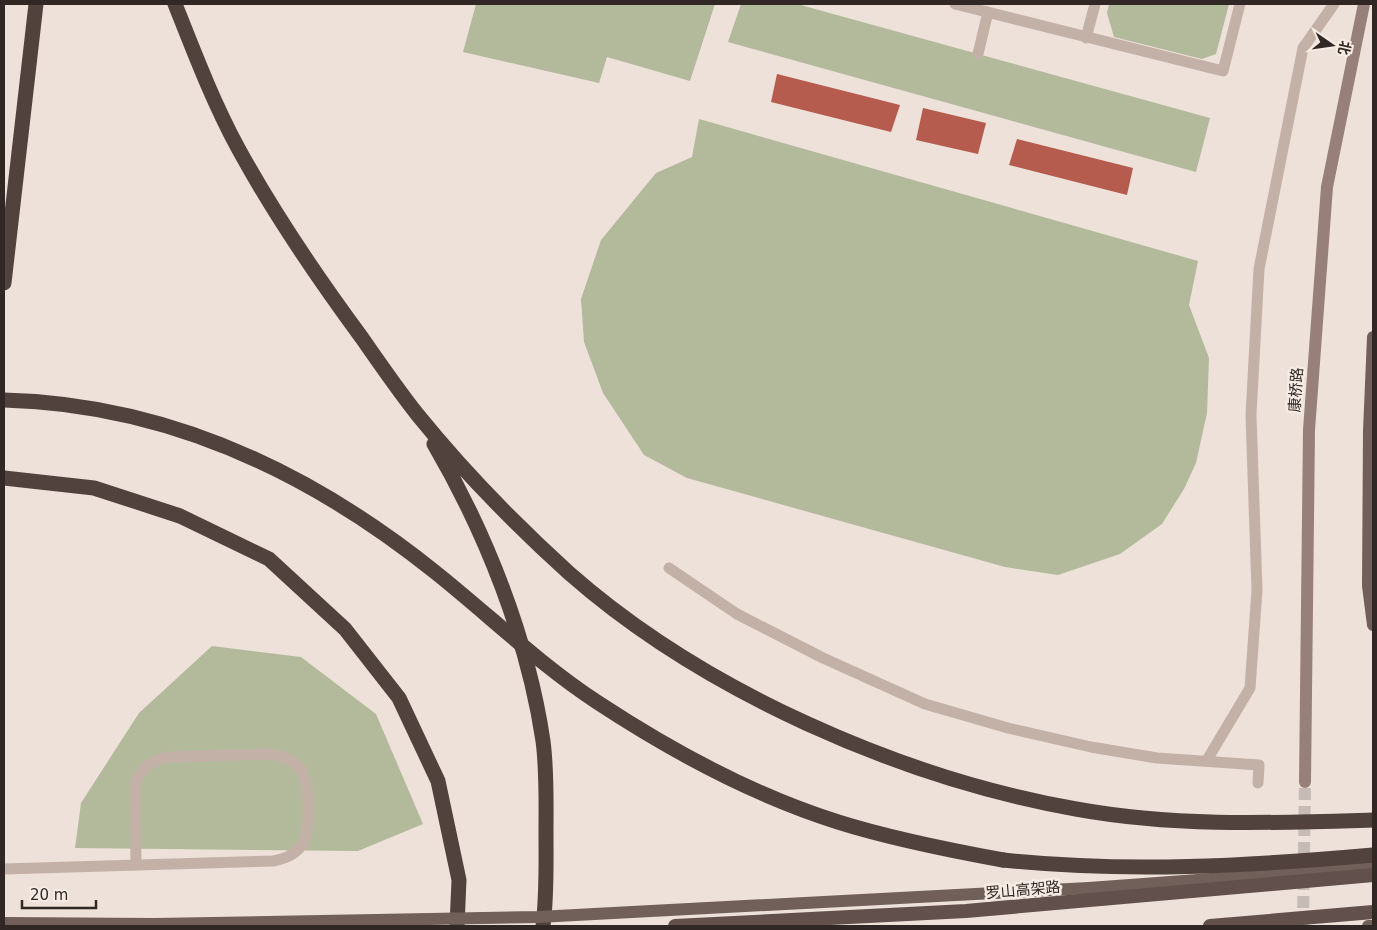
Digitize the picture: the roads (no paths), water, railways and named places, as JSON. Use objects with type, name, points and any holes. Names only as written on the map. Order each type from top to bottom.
[{"type":"highway","points":[[4,283],[36,4]]},
{"type":"highway","points":[[175,4],[202,74],[273,207],[328,291],[417,414],[455,479],[489,554],[529,667],[543,742],[547,898],[543,926]]},
{"type":"highway","points":[[4,400],[68,404],[111,411],[197,435],[253,457],[300,480],[342,504],[386,535],[435,572],[525,648],[595,701],[675,751],[726,777],[785,803],[838,822],[920,844],[1003,860],[1078,867],[1174,868],[1373,855]]},
{"type":"highway","points":[[417,414],[508,516],[572,575],[631,620],[692,662],[766,703],[841,740],[930,771],[998,791],[1075,809],[1154,820],[1234,824],[1373,820]]},
{"type":"highway","points":[[4,478],[94,488],[180,516],[269,559],[345,629],[399,698],[438,781],[459,880],[457,926]]},
{"type":"highway","name":"罗山高架路","points":[[675,926],[966,911],[1373,875]]},
{"type":"highway","points":[[1210,926],[1373,912]]},
{"type":"main road","name":"康桥路","points":[[1305,782],[1310,430],[1326,196],[1364,4]]},
{"type":"main road","points":[[1373,337],[1369,431],[1368,586],[1373,625]]},
{"type":"main road","points":[[4,923],[155,924],[538,917],[1089,888],[1373,867]]},
{"type":"main road","points":[[1368,926],[1373,926]]},
{"type":"lane","points":[[957,4],[1223,71],[1240,4]]},
{"type":"lane","points":[[1086,38],[1095,4]]},
{"type":"lane","points":[[1207,760],[1250,688],[1257,590],[1251,415],[1259,269],[1303,48],[1334,4]]},
{"type":"lane","points":[[978,54],[988,12]]},
{"type":"lane","points":[[669,568],[737,614],[823,658],[925,704],[1008,728],[1091,747],[1157,758],[1259,765],[1258,783]]},
{"type":"lane","points":[[4,869],[273,861],[294,853],[302,845],[307,834],[309,823],[308,789],[300,768],[282,755],[270,754],[169,757],[158,759],[148,764],[137,778],[134,794],[136,865]]},
{"type":"tunnel","points":[[1303,926],[1305,782]]}]
